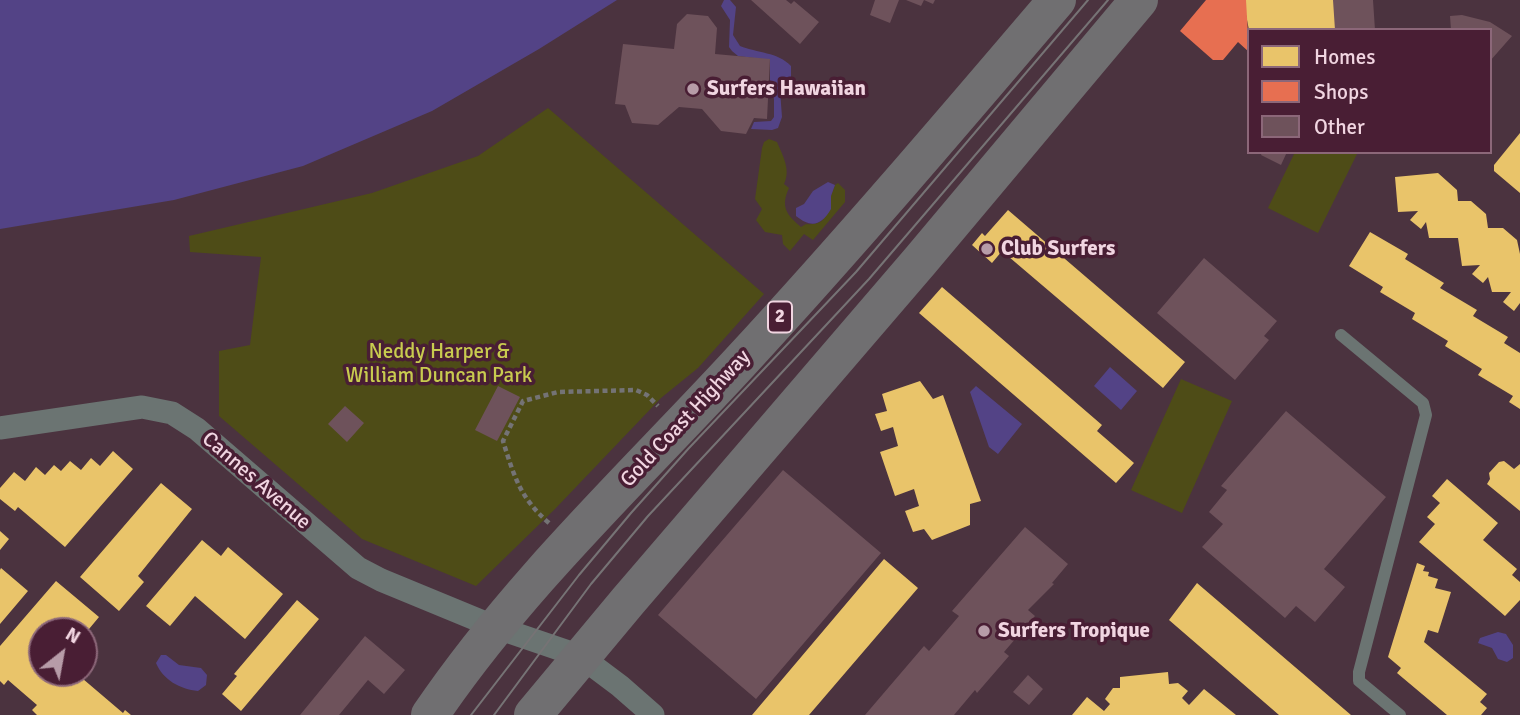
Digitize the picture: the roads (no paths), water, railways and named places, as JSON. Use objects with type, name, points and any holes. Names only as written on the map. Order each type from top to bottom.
[{"type":"highway","name":"Gold Coast Highway","points":[[430,715],[495,627],[566,546],[740,362],[1058,0]]},
{"type":"highway","points":[[533,715],[580,656],[926,254],[1139,0]]},
{"type":"street","name":"Cannes Avenue","points":[[0,428],[142,407],[172,413],[197,429],[358,568],[495,627],[580,656],[653,715]]},
{"type":"lane","points":[[1341,335],[1423,403],[1426,415],[1359,672],[1359,681],[1400,715]]},
{"type":"tram line","points":[[471,715],[579,575],[631,513],[856,272],[1088,0]]},
{"type":"tram line","points":[[494,715],[591,584],[648,516],[869,279],[1108,0]]},
{"type":"place","name":"Surfers Hawaiian","points":[[693,89]]},
{"type":"place","name":"Club Surfers","points":[[987,249]]},
{"type":"place","name":"Surfers Tropique","points":[[984,631]]},
{"type":"park label","name":"Neddy Harper & William Duncan Park","points":[[439,364]]}]
